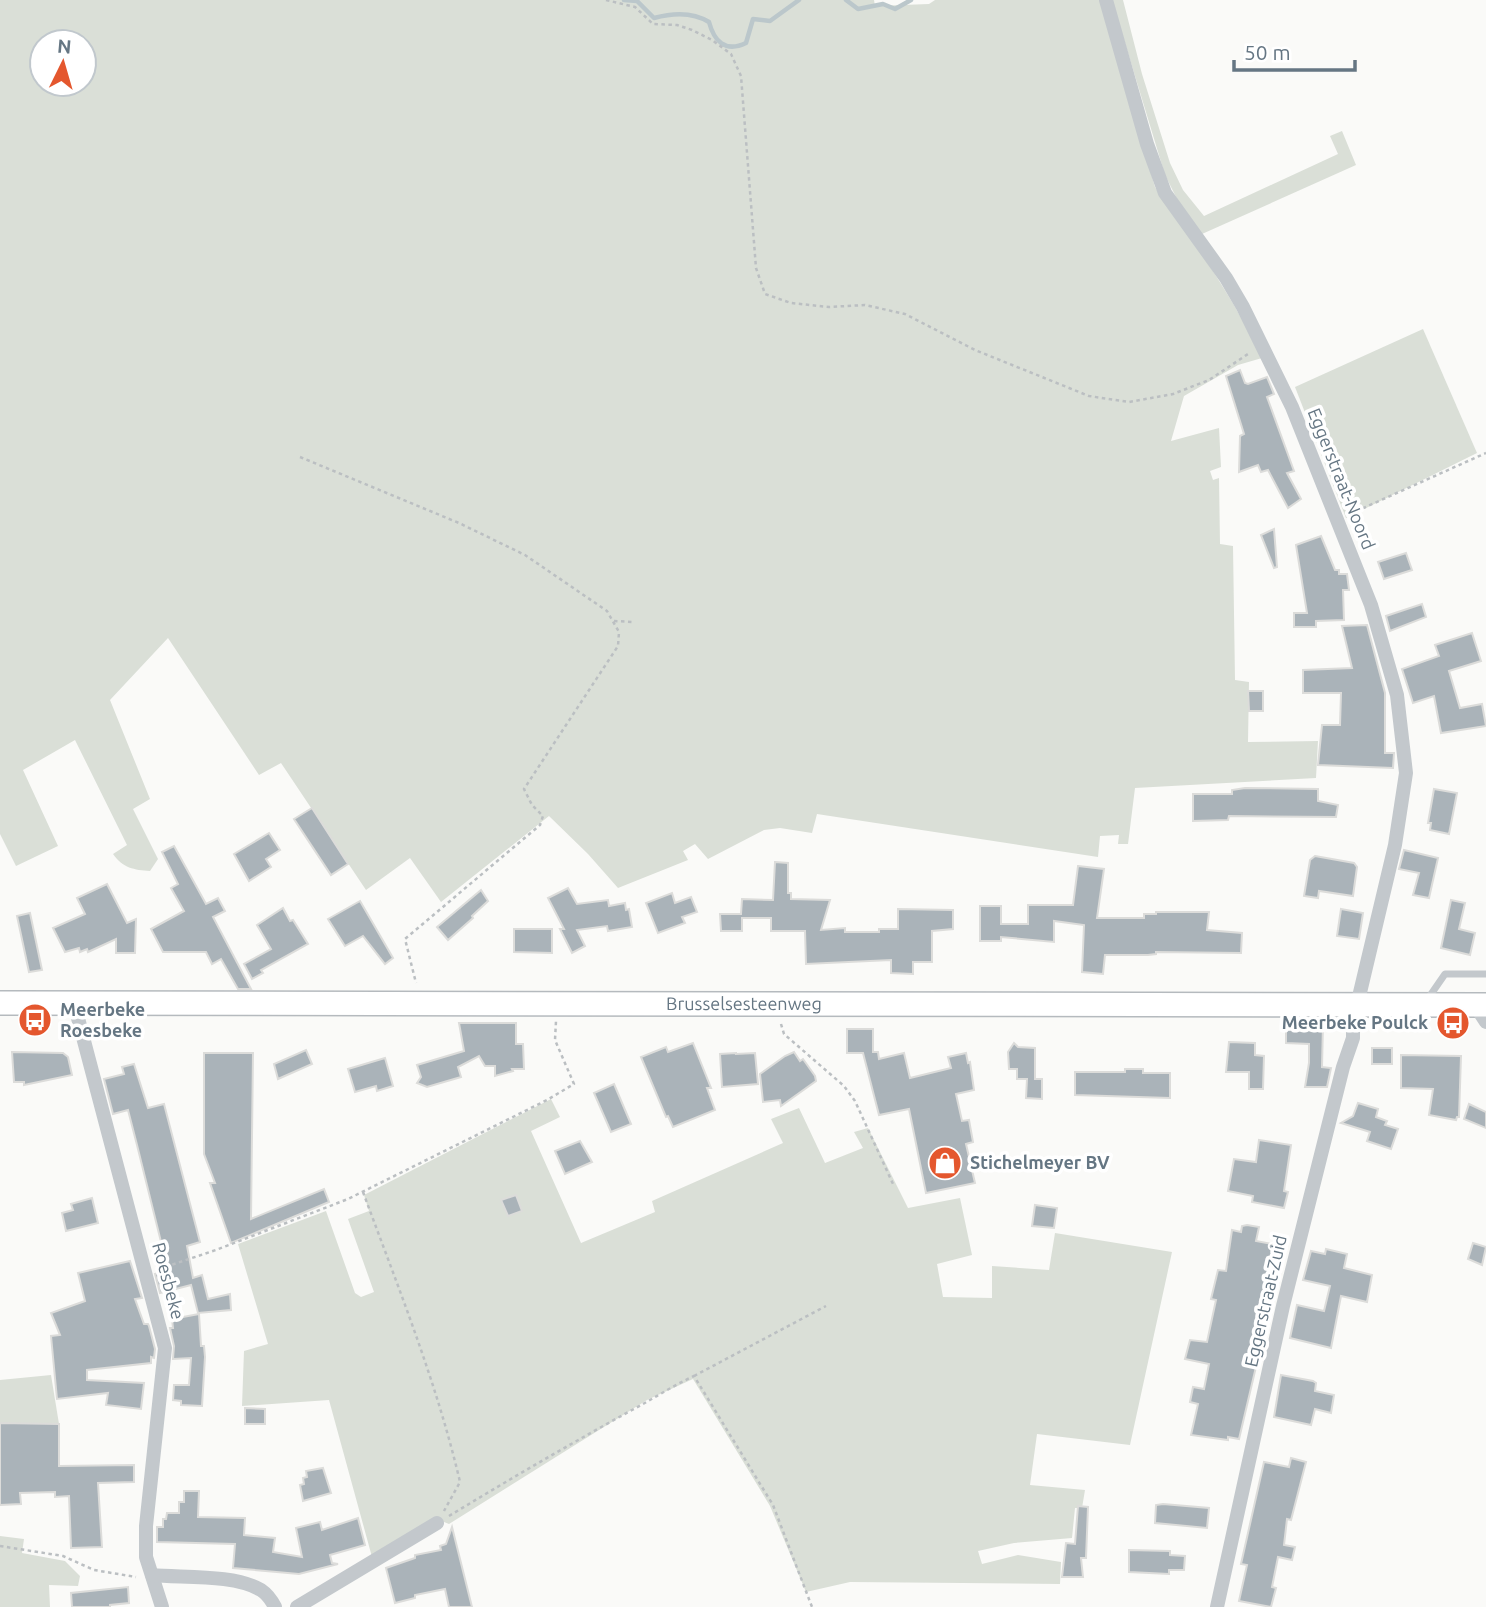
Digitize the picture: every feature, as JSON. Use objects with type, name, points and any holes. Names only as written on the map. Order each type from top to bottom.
[{"type":"main road","name":"Brusselsesteenweg","points":[[0,1003],[1423,1005],[1482,1011]]},
{"type":"street","name":"Eggerstraat-Noord","points":[[1106,0],[1147,144],[1165,193],[1226,278],[1292,407],[1371,606],[1398,695],[1406,773],[1395,845],[1359,1005]]},
{"type":"street","name":"Roesbeke","points":[[74,1003],[165,1348],[146,1526],[146,1557],[162,1607]]},
{"type":"street","name":"Eggerstraat-Zuid","points":[[1217,1607],[1283,1306],[1340,1079],[1353,1038],[1353,1022],[1359,1005]]},
{"type":"street","points":[[297,1607],[438,1523]]},
{"type":"street","points":[[152,1575],[229,1580],[248,1584],[264,1591],[275,1607]]},
{"type":"lane","points":[[1423,1005],[1445,974],[1486,974]]},
{"type":"path","points":[[606,0],[635,8],[653,24],[677,25],[692,30],[731,54],[741,76],[756,268],[765,294],[792,303],[829,307],[866,305],[905,314],[975,350],[1078,392],[1129,402],[1173,394],[1197,385],[1246,355],[1264,348]]},
{"type":"path","points":[[1337,519],[1486,453]]},
{"type":"path","points":[[300,457],[458,523],[525,555],[607,611],[619,632],[618,646],[524,789],[532,805],[543,816],[540,825],[405,939],[422,1003]]},
{"type":"path","points":[[614,621],[633,622]]},
{"type":"path","points":[[146,1274],[216,1250],[363,1191],[574,1084],[555,1040],[557,1004]]},
{"type":"path","points":[[774,1004],[784,1034],[844,1086],[855,1101],[893,1184]]},
{"type":"path","points":[[363,1191],[444,1417],[460,1482],[438,1523]]},
{"type":"path","points":[[438,1523],[540,1461],[642,1405],[668,1387],[826,1306]]},
{"type":"path","points":[[694,1376],[773,1504],[812,1607]]},
{"type":"path","points":[[0,1546],[63,1556],[94,1570],[130,1577],[152,1575]]},
{"type":"shaded area","points":[[0,0],[874,0],[875,6],[929,4],[935,0],[1100,0],[1155,187],[1224,289],[1262,358],[1238,365],[1184,396],[1171,441],[1219,428],[1221,467],[1210,471],[1213,480],[1219,478],[1220,544],[1233,546],[1235,680],[1249,682],[1248,742],[1318,741],[1316,778],[1135,788],[1128,844],[1118,844],[1119,835],[1100,836],[1098,857],[817,814],[812,833],[780,828],[764,830],[708,859],[695,844],[683,851],[688,860],[618,888],[549,816],[441,902],[410,858],[366,890],[281,763],[259,775],[168,638],[110,700],[150,799],[133,809],[158,859],[150,871],[129,867],[113,854],[127,845],[75,740],[23,770],[58,846],[16,866],[0,834]]},
{"type":"shaded area","points":[[1112,0],[1123,0],[1142,74],[1170,163],[1183,190],[1204,216],[1338,154],[1330,136],[1342,131],[1356,165],[1202,234],[1177,199],[1165,175]]},
{"type":"shaded area","points":[[1423,329],[1477,453],[1346,518],[1295,387]]},
{"type":"shaded area","points":[[551,1099],[560,1117],[531,1131],[581,1243],[655,1212],[652,1201],[783,1143],[771,1119],[799,1108],[825,1163],[863,1148],[854,1132],[868,1128],[908,1208],[960,1198],[972,1255],[937,1264],[943,1297],[992,1298],[992,1266],[1049,1270],[1055,1233],[1172,1252],[1130,1445],[1037,1434],[1030,1485],[1085,1490],[1082,1508],[1075,1508],[1072,1538],[1014,1543],[978,1551],[982,1564],[1018,1555],[1061,1562],[1060,1584],[850,1582],[806,1592],[770,1506],[693,1379],[647,1400],[449,1524],[439,1520],[372,1557],[329,1400],[242,1406],[244,1351],[268,1344],[238,1244],[326,1211],[355,1293],[361,1297],[374,1292],[348,1219],[369,1211],[364,1195]]},
{"type":"shaded area","points":[[51,1375],[59,1424],[0,1423],[0,1380]]},
{"type":"shaded area","points":[[0,1536],[24,1539],[22,1553],[65,1561],[80,1576],[78,1586],[49,1585],[50,1607],[0,1607]]},
{"type":"building","points":[[1240,370],[1245,383],[1248,384],[1267,377],[1274,394],[1267,397],[1294,471],[1287,473],[1301,499],[1288,508],[1268,470],[1261,472],[1258,465],[1239,472],[1240,436],[1244,434],[1226,376]]},
{"type":"building","points":[[1274,529],[1277,567],[1274,568],[1261,535]]},
{"type":"building","points":[[1321,536],[1335,570],[1339,570],[1339,574],[1347,574],[1349,590],[1343,590],[1344,620],[1316,621],[1316,627],[1294,627],[1294,613],[1307,613],[1296,545]]},
{"type":"building","points":[[1406,553],[1412,570],[1384,579],[1378,562]]},
{"type":"building","points":[[1422,604],[1426,617],[1390,631],[1386,616]]},
{"type":"building","points":[[1367,625],[1385,693],[1385,753],[1394,753],[1393,768],[1318,765],[1322,725],[1340,725],[1341,693],[1303,693],[1303,670],[1352,668],[1342,626]]},
{"type":"building","points":[[1472,633],[1481,661],[1449,671],[1460,708],[1482,704],[1486,726],[1441,733],[1434,696],[1413,703],[1402,669],[1439,656],[1435,645]]},
{"type":"building","points":[[1248,691],[1263,691],[1263,711],[1249,711]]},
{"type":"building","points":[[1318,789],[1318,801],[1338,805],[1336,817],[1229,816],[1228,820],[1193,821],[1193,794],[1232,794],[1232,790]]},
{"type":"building","points":[[1434,789],[1457,793],[1449,834],[1430,830],[1431,823],[1428,823]]},
{"type":"building","points":[[312,808],[348,864],[331,875],[294,819]]},
{"type":"building","points":[[269,833],[280,850],[266,859],[271,867],[249,881],[234,854]]},
{"type":"building","points":[[174,846],[206,904],[218,898],[225,911],[213,917],[251,989],[238,989],[221,959],[212,964],[206,952],[163,952],[151,929],[184,911],[171,888],[178,884],[162,852]]},
{"type":"building","points":[[1404,850],[1438,858],[1429,898],[1413,895],[1419,873],[1399,869]]},
{"type":"building","points":[[1315,856],[1354,863],[1357,867],[1353,896],[1319,891],[1318,898],[1304,896],[1310,860]]},
{"type":"building","points":[[775,862],[788,863],[788,893],[791,893],[791,899],[830,900],[821,930],[845,928],[845,932],[879,932],[879,929],[898,929],[898,909],[953,910],[953,929],[932,931],[932,962],[913,962],[913,974],[891,973],[891,960],[806,964],[805,931],[771,931],[771,918],[742,918],[742,931],[721,931],[720,914],[741,914],[742,899],[773,900]]},
{"type":"building","points":[[1078,866],[1104,869],[1097,918],[1144,918],[1144,914],[1156,912],[1209,912],[1207,930],[1242,933],[1241,953],[1156,952],[1148,955],[1105,955],[1103,974],[1082,972],[1084,925],[1054,921],[1054,942],[1001,937],[1001,941],[980,941],[980,906],[1001,906],[1001,924],[1028,924],[1028,905],[1073,905]]},
{"type":"building","points":[[107,884],[127,923],[136,919],[135,953],[116,953],[116,939],[88,952],[87,949],[80,952],[79,948],[65,952],[53,928],[85,914],[77,898]]},
{"type":"building","points":[[568,888],[577,904],[608,900],[609,906],[625,903],[626,910],[629,909],[632,927],[608,931],[607,926],[577,930],[585,946],[572,953],[560,929],[564,929],[548,898]]},
{"type":"building","points":[[481,890],[488,901],[448,940],[437,927]]},
{"type":"building","points":[[672,893],[675,903],[691,897],[697,912],[682,917],[685,923],[658,933],[646,903]]},
{"type":"building","points":[[1451,900],[1465,903],[1459,929],[1475,933],[1470,955],[1441,948]]},
{"type":"building","points":[[360,901],[393,958],[385,964],[363,936],[345,946],[328,919]]},
{"type":"building","points":[[283,908],[308,944],[261,970],[263,973],[252,979],[244,964],[271,949],[257,925]]},
{"type":"building","points":[[1341,909],[1363,913],[1359,939],[1337,936]]},
{"type":"building","points":[[30,913],[42,970],[29,972],[17,916]]},
{"type":"building","points":[[514,929],[552,929],[552,953],[514,952]]},
{"type":"building","points":[[459,1023],[516,1023],[516,1044],[523,1044],[524,1069],[512,1069],[513,1071],[495,1076],[495,1066],[485,1066],[479,1056],[458,1067],[461,1077],[427,1087],[417,1083],[421,1077],[417,1065],[464,1051]]},
{"type":"building","points":[[1286,1024],[1323,1024],[1322,1067],[1331,1068],[1327,1087],[1305,1087],[1309,1044],[1286,1043]]},
{"type":"building","points":[[847,1029],[873,1029],[873,1052],[878,1052],[879,1059],[904,1053],[910,1078],[951,1068],[948,1057],[966,1053],[974,1090],[956,1094],[962,1121],[969,1120],[973,1142],[966,1144],[975,1183],[926,1193],[909,1109],[879,1115],[863,1053],[847,1053]]},
{"type":"building","points":[[1229,1042],[1255,1043],[1255,1055],[1264,1056],[1263,1089],[1249,1089],[1249,1072],[1226,1072]]},
{"type":"building","points":[[693,1043],[711,1088],[707,1088],[715,1110],[673,1127],[668,1116],[666,1117],[641,1057],[666,1047],[668,1052]]},
{"type":"building","points":[[1014,1043],[1018,1047],[1035,1048],[1035,1079],[1042,1079],[1042,1099],[1026,1098],[1027,1079],[1017,1079],[1017,1069],[1009,1069],[1008,1052]]},
{"type":"building","points":[[1372,1048],[1392,1048],[1392,1064],[1372,1064]]},
{"type":"building","points":[[306,1050],[312,1064],[278,1079],[274,1064]]},
{"type":"building","points":[[12,1052],[63,1053],[68,1057],[72,1075],[24,1085],[24,1082],[14,1082]]},
{"type":"building","points":[[794,1052],[800,1061],[803,1059],[816,1081],[781,1106],[780,1100],[763,1102],[760,1074]]},
{"type":"building","points":[[204,1053],[253,1053],[251,1219],[324,1189],[329,1202],[231,1243],[210,1183],[215,1183],[204,1154]]},
{"type":"building","points":[[755,1053],[758,1084],[722,1087],[720,1054]]},
{"type":"building","points":[[1401,1055],[1461,1056],[1459,1117],[1456,1120],[1429,1115],[1433,1089],[1401,1088]]},
{"type":"building","points":[[385,1058],[393,1086],[377,1091],[376,1086],[355,1092],[348,1069]]},
{"type":"building","points":[[134,1064],[148,1108],[164,1104],[200,1242],[187,1246],[193,1278],[202,1275],[208,1299],[230,1294],[231,1310],[198,1313],[191,1285],[160,1293],[155,1274],[168,1270],[128,1110],[113,1114],[104,1079],[124,1074],[122,1067]]},
{"type":"building","points":[[1125,1069],[1143,1069],[1143,1073],[1170,1073],[1170,1098],[1075,1095],[1075,1072],[1125,1072]]},
{"type":"building","points":[[614,1084],[631,1124],[611,1132],[594,1093]]},
{"type":"building","points":[[1358,1103],[1378,1109],[1376,1117],[1387,1121],[1385,1125],[1398,1129],[1391,1149],[1367,1141],[1370,1132],[1341,1123],[1353,1116]]},
{"type":"building","points":[[1469,1104],[1486,1112],[1486,1128],[1464,1119]]},
{"type":"building","points":[[1259,1140],[1291,1145],[1284,1191],[1288,1192],[1284,1208],[1252,1202],[1253,1196],[1228,1191],[1234,1159],[1256,1162]]},
{"type":"building","points":[[580,1141],[592,1162],[565,1174],[555,1151]]},
{"type":"building","points":[[516,1195],[522,1211],[508,1216],[501,1200]]},
{"type":"building","points":[[92,1198],[98,1223],[66,1231],[62,1213],[73,1210],[71,1204]]},
{"type":"building","points":[[1035,1205],[1057,1208],[1054,1228],[1032,1226]]},
{"type":"building","points":[[1242,1226],[1259,1227],[1256,1241],[1282,1246],[1239,1439],[1191,1435],[1198,1404],[1190,1402],[1193,1387],[1204,1389],[1209,1364],[1185,1359],[1190,1340],[1207,1342],[1216,1300],[1211,1299],[1218,1270],[1226,1271],[1232,1230],[1241,1232]]},
{"type":"building","points":[[1473,1243],[1486,1247],[1482,1265],[1468,1259]]},
{"type":"building","points":[[1326,1249],[1347,1254],[1344,1268],[1372,1275],[1367,1302],[1341,1296],[1331,1348],[1290,1338],[1297,1305],[1324,1311],[1330,1286],[1303,1280],[1311,1251],[1325,1254]]},
{"type":"building","points":[[130,1261],[142,1298],[135,1299],[144,1324],[149,1326],[155,1349],[154,1358],[151,1357],[151,1363],[87,1370],[87,1380],[144,1383],[141,1409],[106,1405],[108,1393],[57,1399],[51,1336],[60,1335],[51,1313],[85,1301],[78,1273]]},
{"type":"building","points":[[199,1314],[201,1346],[204,1346],[205,1357],[202,1406],[181,1405],[181,1401],[173,1400],[174,1385],[189,1385],[191,1358],[173,1359],[174,1346],[170,1328],[173,1328],[172,1319]]},
{"type":"building","points":[[1281,1375],[1313,1381],[1316,1383],[1315,1391],[1334,1395],[1331,1413],[1315,1409],[1311,1425],[1274,1417]]},
{"type":"building","points":[[245,1408],[265,1409],[265,1424],[245,1424]]},
{"type":"building","points":[[0,1423],[59,1424],[59,1466],[134,1465],[134,1482],[98,1483],[102,1547],[71,1548],[69,1496],[55,1497],[55,1492],[20,1493],[21,1504],[0,1505]]},
{"type":"building","points":[[1291,1458],[1306,1462],[1291,1520],[1287,1519],[1284,1545],[1295,1547],[1292,1560],[1278,1557],[1272,1587],[1276,1588],[1271,1607],[1239,1601],[1247,1565],[1241,1564],[1264,1462],[1289,1467]]},
{"type":"building","points":[[323,1468],[331,1493],[303,1501],[300,1485],[304,1484],[303,1478],[307,1477],[306,1471]]},
{"type":"building","points":[[184,1491],[199,1491],[198,1517],[245,1518],[244,1535],[275,1538],[273,1552],[302,1557],[296,1528],[320,1522],[322,1530],[358,1518],[365,1545],[330,1555],[332,1563],[338,1564],[299,1574],[233,1568],[235,1544],[157,1542],[157,1527],[163,1527],[163,1519],[166,1519],[167,1513],[179,1513],[179,1502],[184,1502]]},
{"type":"building","points":[[1156,1505],[1209,1508],[1207,1528],[1155,1523]]},
{"type":"building","points":[[1078,1506],[1088,1507],[1086,1558],[1081,1558],[1083,1577],[1062,1577],[1066,1543],[1075,1544]]},
{"type":"building","points":[[452,1527],[472,1607],[449,1607],[445,1589],[415,1595],[415,1598],[395,1603],[386,1568],[415,1558],[415,1555],[441,1550],[440,1546],[446,1544]]},
{"type":"building","points":[[1129,1550],[1170,1551],[1170,1555],[1185,1556],[1184,1570],[1169,1570],[1169,1574],[1129,1572]]},
{"type":"building","points":[[128,1587],[129,1603],[110,1607],[72,1607],[71,1593]]},
{"type":"waterway","points":[[624,0],[637,1],[654,18],[682,14],[703,19],[709,22],[717,40],[732,47],[746,43],[753,19],[770,21],[799,0]]},
{"type":"waterway","points":[[846,0],[858,9],[883,4],[895,9],[911,0]]},
{"type":"place","name":"Meerbeke Roesbeke","points":[[35,1020]]},
{"type":"place","name":"Meerbeke Poulck","points":[[1453,1023]]},
{"type":"place","name":"Stichelmeyer BV","points":[[945,1163]]}]
